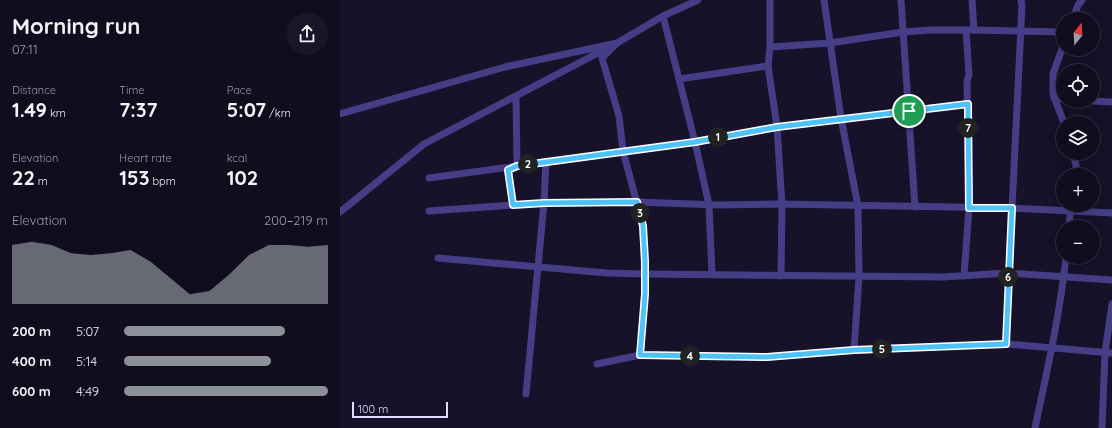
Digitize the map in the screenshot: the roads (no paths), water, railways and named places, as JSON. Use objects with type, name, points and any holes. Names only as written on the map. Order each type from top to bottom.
[{"type":"street","points":[[340,212],[424,144],[617,43],[663,16],[698,0]]},
{"type":"street","points":[[770,0],[770,47],[768,66],[777,127],[782,205],[781,276]]},
{"type":"street","points":[[824,0],[841,118],[858,206],[859,277],[854,350]]},
{"type":"street","points":[[901,0],[915,207]]},
{"type":"street","points":[[964,276],[969,208],[967,80],[972,0]]},
{"type":"street","points":[[1006,344],[1008,273],[1022,6],[1021,0]]},
{"type":"street","points":[[1076,12],[1082,0]]},
{"type":"street","points":[[663,16],[695,142],[709,205],[712,274]]},
{"type":"street","points":[[770,47],[830,43],[903,32],[970,30],[1056,32]]},
{"type":"street","points":[[340,114],[505,67],[617,43]]},
{"type":"street","points":[[617,43],[602,58],[619,116],[623,151],[643,226],[645,294],[640,355]]},
{"type":"street","points":[[1059,56],[1053,74],[1053,94],[1061,116]]},
{"type":"street","points":[[679,79],[768,66]]},
{"type":"street","points":[[516,96],[517,166]]},
{"type":"street","points":[[1100,101],[1112,102]]},
{"type":"street","points":[[429,178],[695,142],[777,127],[841,118],[968,104]]},
{"type":"street","points":[[526,394],[544,203],[546,162]]},
{"type":"street","points":[[513,205],[508,170],[517,166]]},
{"type":"street","points":[[429,211],[544,203],[637,202],[709,205],[1056,208]]},
{"type":"street","points":[[1100,212],[1112,213]]},
{"type":"street","points":[[438,258],[538,267],[645,274],[943,277],[1008,273],[1112,280]]},
{"type":"street","points":[[1035,428],[1065,264]]},
{"type":"street","points":[[1102,428],[1112,304]]},
{"type":"street","points":[[597,364],[640,355],[767,357],[854,350],[1006,344],[1108,353]]}]
